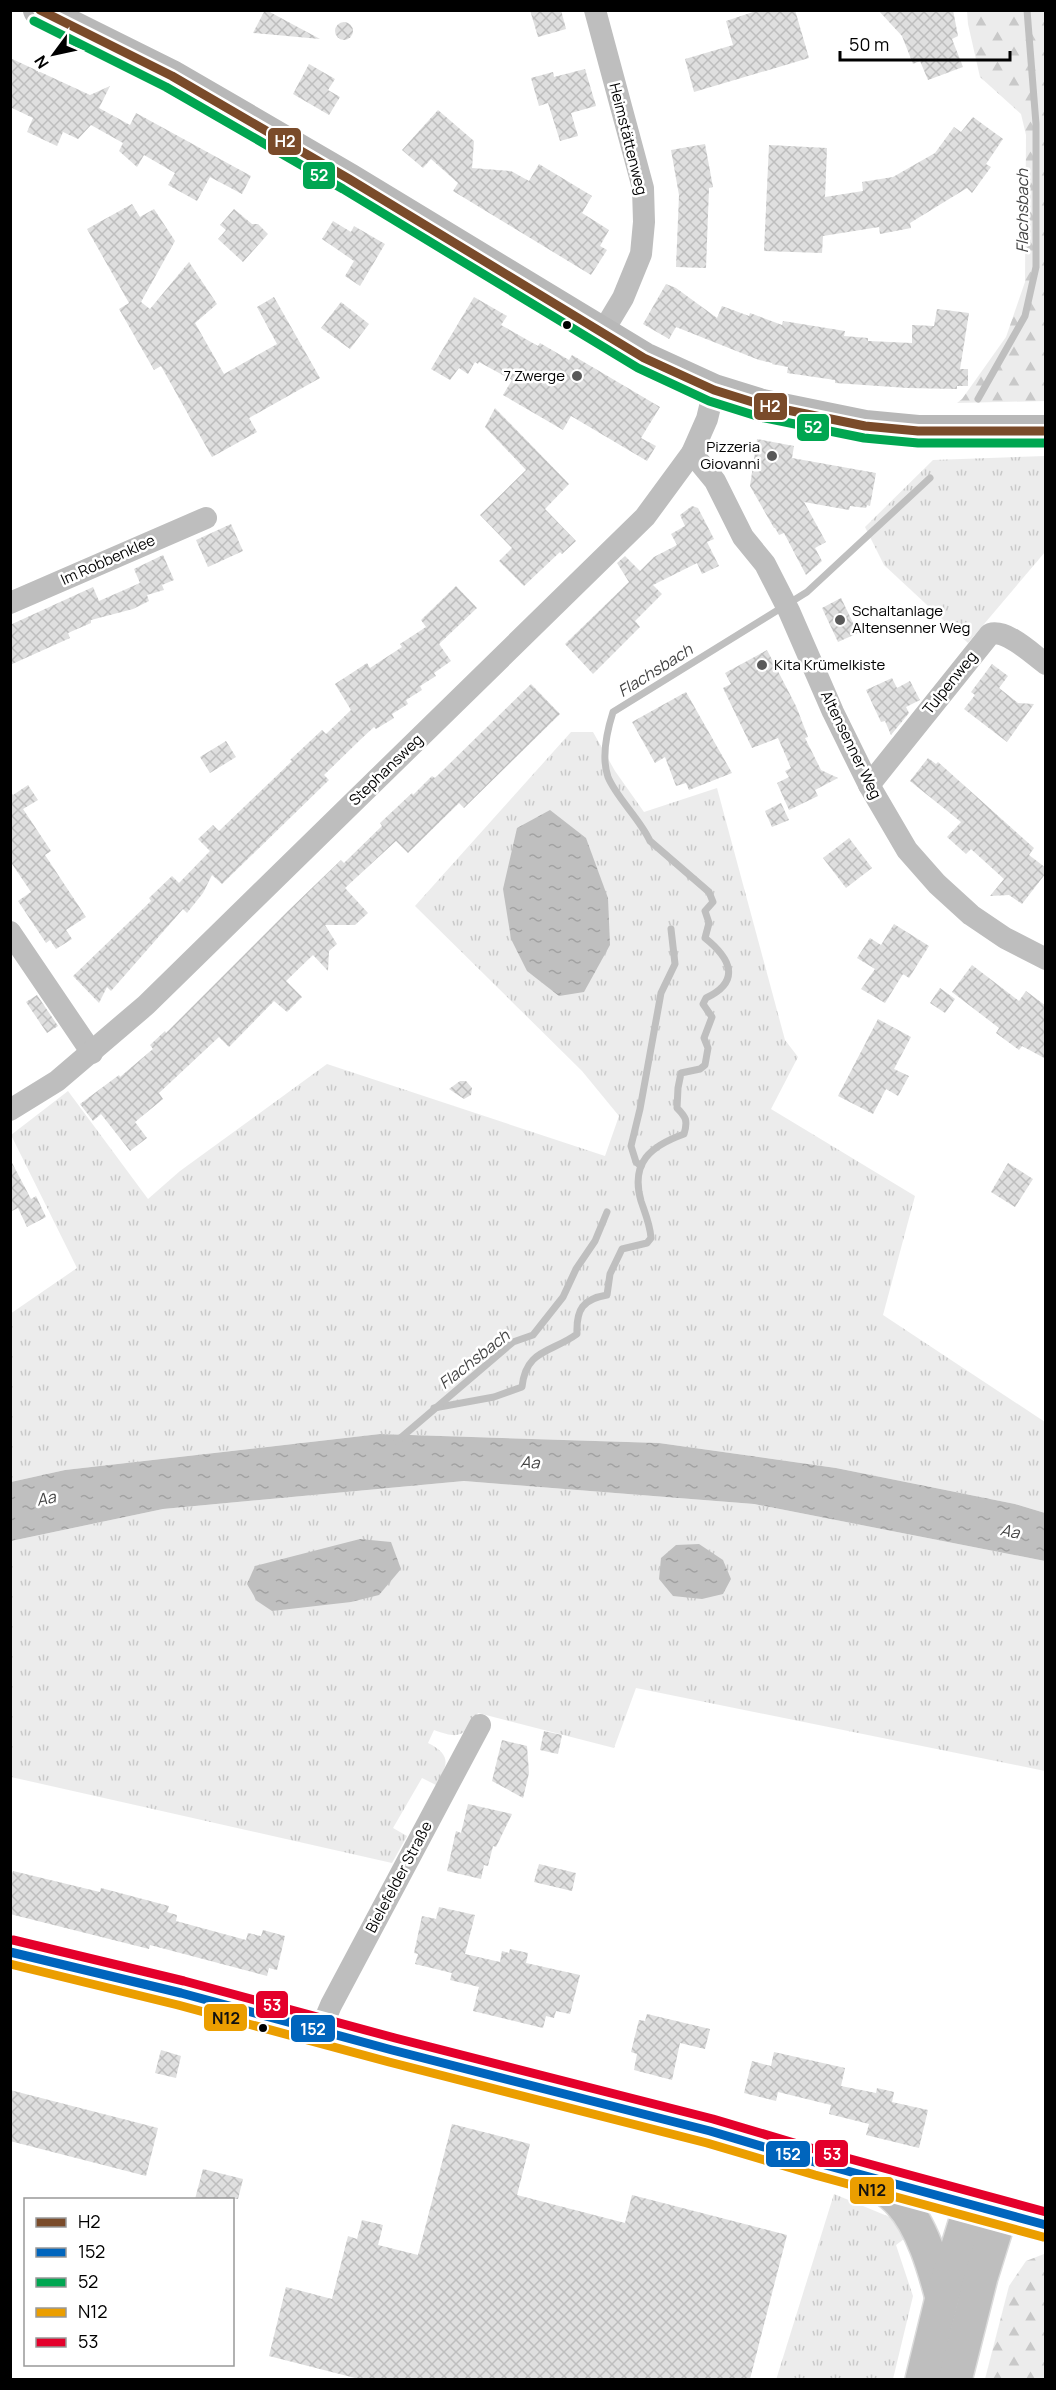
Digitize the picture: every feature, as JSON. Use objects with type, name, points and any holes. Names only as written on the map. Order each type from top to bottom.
[{"type":"main road","points":[[39,10],[150,65],[219,103],[644,358],[714,390],[762,405],[865,426],[918,431],[1046,431]]},
{"type":"main road","points":[[10,1952],[181,1993],[710,2131],[871,2178],[1046,2225]]},
{"type":"main road","points":[[871,2178],[901,2202],[912,2220],[934,2266],[942,2298]]},
{"type":"main road","points":[[922,2379],[942,2298],[986,2208]]},
{"type":"main road","points":[[955,2379],[981,2277],[986,2208]]},
{"type":"street","name":"Heimstättenweg","points":[[595,10],[643,188],[644,222],[640,254],[623,298],[602,333]]},
{"type":"street","name":"Stephansweg","points":[[10,1110],[57,1081],[154,997],[645,517],[692,453],[707,418],[714,390]]},
{"type":"street","name":"Altensenner Weg","points":[[692,453],[715,481],[743,537],[765,564],[786,604],[833,712],[869,784],[907,850],[937,885],[971,915],[1005,938],[1046,959]]},
{"type":"street","name":"Im Robbenklee","points":[[10,603],[206,518]]},
{"type":"street","name":"Tulpenweg","points":[[869,784],[990,634],[997,632],[1005,634],[1046,664]]},
{"type":"street","points":[[10,932],[92,1053]]},
{"type":"street","name":"Bielefelder Straße","points":[[320,2031],[341,1985],[480,1725]]},
{"type":"green space","points":[[967,11],[1045,11],[1045,401],[957,403],[1006,337],[1025,282],[1026,135],[1021,114],[980,77]]},
{"type":"green space","points":[[1045,456],[1045,552],[968,643],[884,565],[865,527],[933,460]]},
{"type":"green space","points":[[571,732],[593,732],[615,771],[644,812],[717,788],[785,1040],[798,1057],[771,1109],[915,1196],[883,1315],[1045,1422],[1045,1513],[1015,1504],[836,1468],[659,1443],[380,1434],[65,1470],[11,1482],[10,1314],[77,1268],[11,1135],[68,1091],[148,1199],[180,1171],[327,1064],[605,1156],[619,1116],[582,1071],[415,906]]},
{"type":"green space","points":[[464,1481],[754,1504],[1045,1561],[1045,1771],[636,1688],[614,1748],[478,1713],[469,1727],[461,1734],[450,1735],[434,1730],[428,1743],[436,1747],[444,1756],[445,1766],[436,1785],[422,1778],[393,1828],[407,1836],[392,1863],[11,1777],[11,1541],[163,1509]]},
{"type":"green space","points":[[834,2194],[892,2218],[908,2236],[896,2245],[913,2296],[893,2379],[776,2380]]},
{"type":"green space","points":[[1044,2254],[1045,2379],[985,2379],[1009,2286],[1026,2261]]},
{"type":"water","points":[[550,810],[586,838],[608,898],[610,945],[584,992],[559,996],[527,971],[511,939],[503,889],[517,828]]},
{"type":"water","name":"Aa","points":[[380,1434],[659,1443],[836,1468],[1015,1504],[1045,1513],[1045,1561],[754,1504],[464,1481],[163,1509],[11,1541],[11,1482],[65,1470]]},
{"type":"water","points":[[360,1539],[391,1542],[401,1569],[379,1595],[351,1602],[272,1611],[257,1601],[247,1584],[255,1566]]},
{"type":"water","points":[[699,1544],[723,1560],[731,1579],[723,1594],[702,1599],[673,1596],[659,1579],[661,1558],[676,1545]]},
{"type":"building","points":[[266,10],[320,39],[253,33]]},
{"type":"building","points":[[530,10],[561,10],[566,29],[538,37]]},
{"type":"building","points":[[759,10],[795,10],[809,58],[694,92],[685,59],[733,45],[726,21]]},
{"type":"building","points":[[878,10],[953,10],[958,36],[952,39],[963,67],[928,80],[920,61],[913,64],[902,36]]},
{"type":"building","points":[[340,22],[348,22],[353,27],[351,38],[340,40],[335,35],[335,27]]},
{"type":"building","points":[[10,58],[90,95],[110,86],[99,108],[130,125],[136,113],[251,176],[242,194],[210,177],[197,201],[168,185],[175,173],[144,155],[137,167],[119,151],[123,143],[91,125],[78,139],[63,132],[57,146],[27,132],[33,118],[10,107]]},
{"type":"building","points":[[309,64],[335,79],[328,90],[340,97],[329,115],[293,94]]},
{"type":"building","points":[[585,69],[596,106],[571,113],[578,136],[560,141],[548,103],[539,106],[531,78],[553,72],[554,77]]},
{"type":"building","points":[[438,110],[474,141],[472,168],[511,171],[529,181],[539,164],[592,196],[582,213],[609,230],[600,246],[607,250],[591,275],[453,191],[458,183],[431,159],[423,168],[402,150]]},
{"type":"building","points":[[973,117],[1003,139],[986,164],[991,167],[972,193],[967,188],[910,223],[911,228],[880,234],[879,227],[823,236],[822,253],[764,251],[769,145],[827,148],[825,197],[863,191],[862,182],[893,177],[935,153],[954,127],[961,132]]},
{"type":"building","points":[[705,144],[713,187],[709,188],[706,268],[676,267],[679,195],[671,150]]},
{"type":"building","points":[[132,204],[140,217],[154,209],[175,241],[141,302],[150,309],[189,262],[217,304],[195,323],[224,374],[277,344],[257,307],[274,297],[320,378],[249,418],[257,432],[212,457],[161,366],[154,370],[119,309],[129,303],[87,229]]},
{"type":"building","points":[[234,209],[252,224],[258,224],[268,234],[243,262],[218,239],[226,230],[220,225]]},
{"type":"building","points":[[333,221],[351,232],[354,226],[385,244],[360,286],[345,276],[354,261],[322,239]]},
{"type":"building","points":[[666,284],[676,288],[717,318],[722,306],[782,325],[783,321],[845,331],[844,336],[868,338],[868,341],[912,343],[912,325],[934,326],[937,309],[969,313],[960,369],[968,369],[968,386],[957,386],[957,389],[908,388],[835,383],[835,380],[787,373],[788,367],[759,360],[676,327],[669,339],[643,324]]},
{"type":"building","points":[[474,297],[507,316],[501,325],[538,346],[540,343],[569,360],[572,355],[660,407],[641,438],[656,446],[647,461],[571,416],[563,430],[503,395],[512,380],[479,362],[478,364],[475,362],[468,374],[459,368],[450,380],[431,369]]},
{"type":"building","points":[[341,302],[369,324],[350,349],[321,328]]},
{"type":"building","points":[[495,408],[569,484],[545,509],[576,541],[562,554],[560,552],[524,586],[499,561],[512,548],[480,515],[526,470],[485,427]]},
{"type":"building","points":[[757,439],[794,446],[792,458],[876,473],[870,506],[867,505],[866,508],[850,506],[849,510],[804,502],[826,542],[815,548],[822,561],[806,575],[784,533],[779,535],[750,486]]},
{"type":"building","points":[[692,506],[698,508],[714,539],[707,542],[719,566],[702,574],[697,563],[653,585],[662,594],[635,621],[640,627],[593,674],[565,644],[629,582],[617,563],[625,556],[640,571],[654,557],[677,545],[671,534],[685,526],[680,515]]},
{"type":"building","points":[[231,524],[243,551],[208,567],[196,540]]},
{"type":"building","points":[[163,555],[174,580],[162,585],[164,590],[147,595],[149,601],[133,609],[91,620],[91,623],[68,633],[70,638],[10,665],[10,625],[93,587],[99,601],[140,583],[134,569]]},
{"type":"building","points":[[456,586],[477,608],[439,644],[451,661],[434,673],[436,676],[420,686],[422,690],[406,700],[408,704],[392,714],[394,718],[376,729],[374,727],[324,775],[329,780],[222,884],[212,875],[203,893],[187,913],[183,909],[111,991],[107,987],[99,1003],[73,976],[151,901],[149,898],[172,876],[179,883],[210,851],[198,839],[213,825],[219,831],[322,730],[326,734],[351,710],[335,684],[367,663],[370,668],[402,647],[400,644],[426,627],[421,620]]},
{"type":"building","name":"Schaltanlage Altensenner Weg","points":[[841,598],[858,633],[838,642],[822,608]]},
{"type":"building","points":[[767,650],[796,706],[808,737],[805,738],[821,770],[838,778],[815,790],[818,796],[789,810],[777,783],[789,777],[785,771],[791,768],[778,738],[752,748],[723,688],[731,684],[725,673]]},
{"type":"building","points":[[992,664],[1008,676],[999,688],[1018,703],[1034,704],[1007,742],[964,709],[975,695],[971,692]]},
{"type":"building","points":[[892,678],[897,688],[910,681],[920,700],[906,707],[909,713],[891,735],[885,721],[881,722],[866,690]]},
{"type":"building","points":[[531,684],[560,714],[464,808],[459,803],[408,853],[396,841],[345,888],[368,913],[355,925],[325,925],[337,944],[329,951],[328,971],[313,955],[286,981],[302,997],[287,1012],[274,1001],[229,1047],[219,1037],[159,1093],[163,1099],[135,1122],[147,1138],[130,1151],[101,1114],[93,1121],[80,1104],[119,1075],[120,1077],[153,1049],[150,1045],[165,1031],[166,1033],[289,910],[341,860],[344,863],[382,826],[380,823],[432,776],[435,778]]},
{"type":"building","points":[[686,692],[732,773],[689,790],[686,783],[676,786],[665,757],[655,763],[632,722]]},
{"type":"building","points":[[226,741],[236,757],[210,773],[200,757]]},
{"type":"building","points":[[928,758],[936,764],[938,762],[1034,848],[1029,855],[1046,868],[1046,873],[1022,904],[1009,895],[990,896],[1004,879],[971,849],[966,854],[947,837],[961,822],[910,781]]},
{"type":"building","points":[[28,785],[38,800],[23,809],[51,851],[45,855],[86,917],[66,930],[72,939],[56,949],[50,940],[46,943],[18,901],[31,892],[10,861],[10,791],[13,795]]},
{"type":"building","points":[[781,803],[789,820],[772,827],[765,811]]},
{"type":"building","points":[[849,838],[872,868],[846,888],[823,858]]},
{"type":"building","points":[[894,924],[929,946],[909,978],[903,974],[885,1003],[861,989],[875,969],[857,958],[870,938],[881,945]]},
{"type":"building","points":[[972,965],[1019,1001],[1026,991],[1046,1006],[1046,1059],[1022,1046],[1019,1050],[996,1033],[999,1028],[952,992]]},
{"type":"building","points":[[940,988],[955,999],[945,1013],[930,1003]]},
{"type":"building","points":[[37,995],[58,1026],[47,1033],[26,1002]]},
{"type":"building","points":[[878,1019],[911,1037],[894,1069],[909,1076],[898,1096],[886,1089],[873,1114],[838,1096]]},
{"type":"building","points":[[460,1081],[466,1081],[472,1088],[471,1095],[464,1099],[449,1089]]},
{"type":"building","points":[[10,1159],[31,1199],[36,1196],[46,1217],[27,1227],[18,1208],[10,1212]]},
{"type":"building","points":[[1008,1163],[1033,1179],[1015,1207],[991,1192]]},
{"type":"building","points":[[544,1731],[562,1735],[558,1754],[540,1750]]},
{"type":"building","points":[[502,1740],[527,1746],[529,1773],[523,1798],[492,1781]]},
{"type":"building","points":[[468,1804],[512,1814],[496,1847],[493,1846],[488,1866],[484,1865],[481,1879],[447,1871],[456,1831],[461,1833]]},
{"type":"building","points":[[539,1864],[576,1873],[572,1891],[534,1882]]},
{"type":"building","points":[[13,1871],[100,1892],[101,1888],[169,1906],[167,1912],[177,1915],[176,1921],[246,1940],[248,1933],[261,1936],[263,1930],[285,1936],[277,1970],[269,1968],[267,1976],[150,1945],[149,1949],[10,1914],[10,1882]]},
{"type":"building","points":[[439,1907],[475,1915],[465,1954],[500,1962],[502,1951],[509,1953],[510,1949],[528,1953],[526,1963],[580,1975],[570,2014],[556,2011],[554,2018],[546,2016],[543,2028],[473,2011],[479,1987],[450,1980],[452,1973],[415,1964],[418,1954],[414,1953],[422,1916],[436,1919]]},
{"type":"building","points":[[647,2014],[710,2029],[705,2049],[680,2043],[672,2080],[634,2070],[637,2054],[631,2052],[639,2020],[645,2021]]},
{"type":"building","points":[[161,2050],[181,2056],[176,2078],[155,2073]]},
{"type":"building","points":[[774,2052],[845,2068],[841,2086],[876,2093],[877,2088],[894,2092],[892,2102],[928,2110],[919,2148],[866,2135],[869,2124],[829,2114],[831,2105],[778,2092],[776,2101],[744,2093],[752,2061],[771,2066]]},
{"type":"building","points":[[10,2090],[158,2128],[146,2176],[10,2141]]},
{"type":"building","points":[[452,2124],[530,2144],[517,2195],[625,2223],[632,2195],[787,2235],[750,2379],[359,2379],[269,2356],[286,2287],[332,2299],[348,2236],[357,2239],[362,2220],[383,2225],[378,2245],[418,2255]]},
{"type":"building","points":[[203,2169],[243,2179],[238,2199],[195,2198]]},
{"type":"waterway","name":"Flachsbach","points":[[978,399],[1025,316],[1036,267],[1036,124],[1027,10]]},
{"type":"waterway","name":"Flachsbach","points":[[434,1408],[494,1397],[522,1387],[524,1375],[534,1359],[577,1334],[578,1318],[583,1307],[592,1299],[607,1295],[610,1274],[622,1249],[647,1243],[651,1238],[638,1187],[638,1176],[646,1157],[653,1150],[684,1134],[685,1120],[677,1108],[681,1073],[700,1069],[705,1065],[708,1048],[704,1038],[712,1017],[703,1004],[706,998],[725,984],[728,977],[726,961],[705,938],[709,923],[705,911],[713,902],[709,892],[650,841],[608,777],[605,753],[613,712],[807,592],[930,478]]},
{"type":"waterway","name":"Flachsbach","points":[[641,1166],[636,1162],[631,1146],[661,993],[675,964],[671,929]]},
{"type":"waterway","name":"Flachsbach","points":[[397,1441],[513,1342],[533,1335],[563,1297],[576,1269],[595,1241],[607,1212]]},
{"type":"transit line","name":"H2","points":[[40,10],[172,76],[349,179],[644,358],[714,390],[762,405],[865,426],[918,431],[1046,431]]},
{"type":"transit line","name":"52","points":[[34,21],[166,87],[343,189],[638,368],[709,401],[760,417],[864,438],[918,443],[1046,443]]},
{"type":"transit line","name":"53","points":[[13,1940],[184,1981],[395,2038],[713,2119],[1046,2212]]},
{"type":"transit line","name":"152","points":[[10,1952],[181,1993],[392,2050],[710,2131],[1046,2225]]},
{"type":"transit line","name":"N12","points":[[10,1964],[178,2005],[389,2062],[707,2143],[1043,2237]]},
{"type":"place","name":"7 Zwerge","points":[[577,376]]},
{"type":"place","name":"Pizzeria Giovanni","points":[[772,456]]},
{"type":"place","name":"Schaltanlage Altensenner Weg","points":[[840,620]]},
{"type":"place","name":"Kita Krümelkiste","points":[[762,665]]}]
